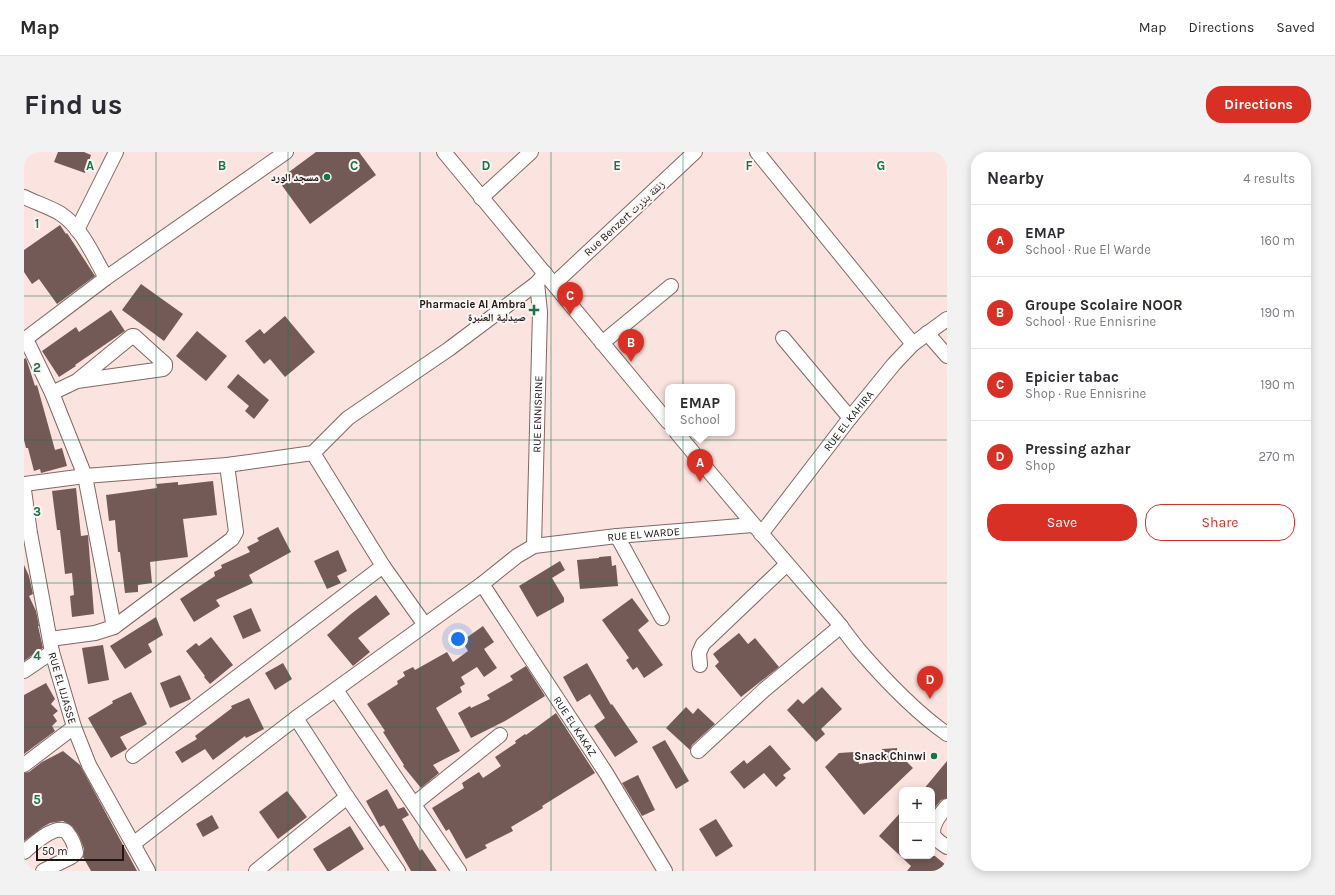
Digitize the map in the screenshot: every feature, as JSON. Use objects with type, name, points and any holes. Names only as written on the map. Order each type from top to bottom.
[{"type":"street","points":[[78,230],[116,152]]},
{"type":"street","points":[[114,627],[85,476],[52,393],[25,339],[106,278],[286,152]]},
{"type":"street","points":[[444,152],[545,280],[602,343],[665,418]]},
{"type":"street","points":[[481,198],[531,152]]},
{"type":"street","name":"Rue Benzert زنقة بنزرت","points":[[313,453],[348,418],[449,349],[545,280],[695,152]]},
{"type":"street","points":[[756,152],[913,344]]},
{"type":"street","points":[[24,197],[58,212],[71,222],[78,230],[106,278]]},
{"type":"street","name":"RUE ENNISRINE","points":[[534,546],[540,312],[545,280]]},
{"type":"street","points":[[602,343],[671,286]]},
{"type":"street","name":"RUE EL KAHIRA","points":[[757,530],[894,364],[913,344],[947,319]]},
{"type":"street","points":[[928,333],[947,356]]},
{"type":"street","points":[[52,393],[77,381],[132,336],[134,336],[165,364],[163,369],[77,381]]},
{"type":"street","points":[[783,338],[850,418]]},
{"type":"street","points":[[679,436],[757,530],[886,679],[919,711],[945,730]]},
{"type":"street","points":[[24,484],[85,476],[227,465],[313,453],[383,566],[425,625]]},
{"type":"street","points":[[24,671],[51,645],[114,627],[232,539],[236,532],[227,465]]},
{"type":"street","name":"RUE EL IJJASSE","points":[[24,490],[27,535],[51,645],[74,727],[90,765],[148,871]]},
{"type":"street","name":"RUE EL WARDE","points":[[534,546],[617,536],[757,530]]},
{"type":"street","points":[[617,536],[662,618]]},
{"type":"street","points":[[133,844],[296,718],[482,584],[517,556],[534,546]]},
{"type":"street","points":[[700,665],[699,653],[703,644],[787,564]]},
{"type":"street","points":[[133,756],[383,566]]},
{"type":"street","name":"RUE EL KAKAZ","points":[[482,584],[606,773],[665,871]]},
{"type":"street","points":[[698,751],[764,690],[841,626]]},
{"type":"street","points":[[336,690],[459,871]]},
{"type":"street","points":[[296,718],[347,797],[398,871]]},
{"type":"street","points":[[24,765],[74,727]]},
{"type":"street","points":[[414,804],[500,735]]},
{"type":"street","points":[[256,871],[347,797]]},
{"type":"street","points":[[947,806],[937,820],[934,836],[947,847]]},
{"type":"street","points":[[24,852],[37,840],[55,830],[67,832],[75,846],[76,853],[43,871]]},
{"type":"building","points":[[58,152],[84,152],[91,155],[85,173],[54,162]]},
{"type":"building","points":[[316,152],[359,152],[376,175],[310,224],[278,180]]},
{"type":"building","points":[[60,225],[66,234],[67,233],[95,276],[57,304],[39,279],[32,284],[24,272],[24,250]]},
{"type":"building","points":[[141,284],[183,314],[164,341],[122,310]]},
{"type":"building","points":[[111,310],[125,331],[59,377],[42,351],[76,327],[79,332]]},
{"type":"building","points":[[285,316],[315,352],[285,377],[270,359],[264,364],[245,341],[260,329],[264,334]]},
{"type":"building","points":[[197,331],[227,356],[206,381],[176,356]]},
{"type":"building","points":[[26,358],[35,386],[37,385],[55,450],[62,448],[67,466],[41,473],[40,469],[34,471],[28,448],[26,448],[24,440],[24,359]]},
{"type":"building","points":[[238,374],[269,400],[254,419],[245,411],[249,406],[227,387]]},
{"type":"building","points":[[213,481],[217,515],[183,519],[188,557],[150,562],[152,583],[138,585],[138,592],[125,593],[120,552],[118,552],[115,520],[109,521],[106,495],[157,488],[156,484],[178,482],[178,485]]},
{"type":"building","points":[[76,488],[81,536],[88,535],[94,614],[72,617],[70,596],[74,595],[72,573],[65,574],[60,530],[57,530],[52,491]]},
{"type":"building","points":[[278,527],[291,552],[249,575],[253,583],[216,600],[220,606],[194,622],[180,599],[215,576],[214,572],[222,568],[221,565],[250,552],[247,547],[259,541],[257,538]]},
{"type":"building","points":[[338,550],[347,571],[337,576],[341,583],[327,589],[314,561]]},
{"type":"building","points":[[611,556],[612,566],[616,565],[618,586],[580,589],[577,560]]},
{"type":"building","points":[[560,561],[565,570],[552,578],[564,598],[564,602],[537,617],[519,586]]},
{"type":"building","points":[[24,565],[29,576],[33,594],[29,596],[36,611],[43,648],[24,661]]},
{"type":"building","points":[[376,595],[390,614],[358,638],[370,652],[353,666],[327,635]]},
{"type":"building","points":[[632,598],[649,621],[638,630],[663,665],[644,678],[637,667],[633,670],[626,660],[629,658],[602,620]]},
{"type":"building","points":[[251,608],[261,631],[243,639],[233,616]]},
{"type":"building","points":[[156,617],[163,635],[148,644],[152,652],[125,669],[110,646]]},
{"type":"building","points":[[483,626],[494,642],[484,649],[497,668],[484,677],[477,667],[461,677],[465,684],[460,687],[462,692],[436,708],[460,751],[433,765],[439,773],[421,788],[403,766],[404,765],[383,732],[385,731],[367,704],[398,684],[397,681],[405,676],[403,672],[413,667],[415,670],[447,652],[453,662],[468,651],[462,641]]},
{"type":"building","points":[[739,633],[748,644],[755,638],[779,667],[741,697],[715,666],[719,662],[713,654]]},
{"type":"building","points":[[211,637],[233,665],[210,684],[186,651],[196,643],[199,646]]},
{"type":"building","points":[[103,645],[109,680],[88,684],[82,648]]},
{"type":"building","points":[[283,663],[292,679],[275,690],[265,673]]},
{"type":"building","points":[[587,663],[611,705],[612,704],[638,742],[615,757],[594,726],[605,718],[590,694],[577,702],[563,677]]},
{"type":"building","points":[[526,666],[545,696],[505,721],[471,738],[458,713],[470,706],[471,708],[490,699],[487,695],[513,680],[510,676]]},
{"type":"building","points":[[180,675],[191,699],[170,708],[160,683]]},
{"type":"building","points":[[46,683],[55,699],[51,704],[58,711],[53,715],[57,721],[52,726],[55,731],[24,754],[24,695]]},
{"type":"building","points":[[822,687],[842,709],[821,729],[825,734],[816,742],[787,710],[798,699],[803,704]]},
{"type":"building","points":[[131,692],[147,724],[120,737],[127,749],[111,758],[88,718],[113,703],[112,701]]},
{"type":"building","points":[[249,698],[264,729],[246,738],[245,736],[213,760],[205,749],[182,763],[175,752],[197,739],[195,736],[232,708],[231,706]]},
{"type":"building","points":[[686,707],[693,714],[698,708],[715,724],[692,745],[690,750],[666,728]]},
{"type":"building","points":[[556,713],[595,773],[542,806],[543,808],[511,827],[513,831],[485,845],[487,848],[466,859],[449,829],[446,831],[432,808],[464,788],[462,783],[479,772],[483,778],[501,766],[495,757],[516,743],[515,741],[525,734],[526,735]]},
{"type":"building","points":[[665,740],[689,781],[676,789],[652,747]]},
{"type":"building","points":[[770,745],[791,769],[783,775],[786,778],[776,787],[764,773],[744,789],[730,772],[744,760],[747,764]]},
{"type":"building","points":[[897,748],[898,760],[905,760],[913,768],[864,815],[825,767],[839,753],[854,752],[858,757],[859,764],[873,762],[883,753],[882,749]]},
{"type":"building","points":[[63,751],[80,765],[137,871],[91,871],[83,857],[84,849],[79,836],[72,826],[63,821],[50,823],[24,841],[24,773],[29,772],[42,762]]},
{"type":"building","points":[[947,761],[947,798],[941,800],[935,807],[935,787],[925,787]]},
{"type":"building","points":[[638,775],[655,810],[642,816],[622,783]]},
{"type":"building","points":[[387,789],[398,809],[404,807],[409,815],[402,819],[420,851],[422,849],[437,871],[411,871],[384,825],[380,827],[366,801]]},
{"type":"building","points":[[287,791],[307,817],[278,839],[259,812]]},
{"type":"building","points":[[899,814],[899,855],[879,836]]},
{"type":"building","points":[[212,815],[219,828],[203,837],[196,824]]},
{"type":"building","points":[[716,819],[733,846],[716,857],[699,829]]},
{"type":"building","points":[[350,826],[364,849],[330,871],[327,871],[313,849]]},
{"type":"building","points":[[935,856],[947,866],[943,871],[907,871],[911,866],[904,859],[935,859]]},
{"type":"place","name":"مسجد الورد","points":[[327,177]]},
{"type":"place","name":"Pharmacie Al Ambra صيدلية العنبرة","points":[[534,310]]},
{"type":"place","name":"Epicier tabac","points":[[570,315]]},
{"type":"place","name":"Groupe Scolaire NOOR","points":[[631,362]]},
{"type":"place","name":"EMAP","points":[[700,482]]},
{"type":"place","name":"Pressing azhar","points":[[930,699]]},
{"type":"place","name":"Snack Chinwi","points":[[934,756]]}]
